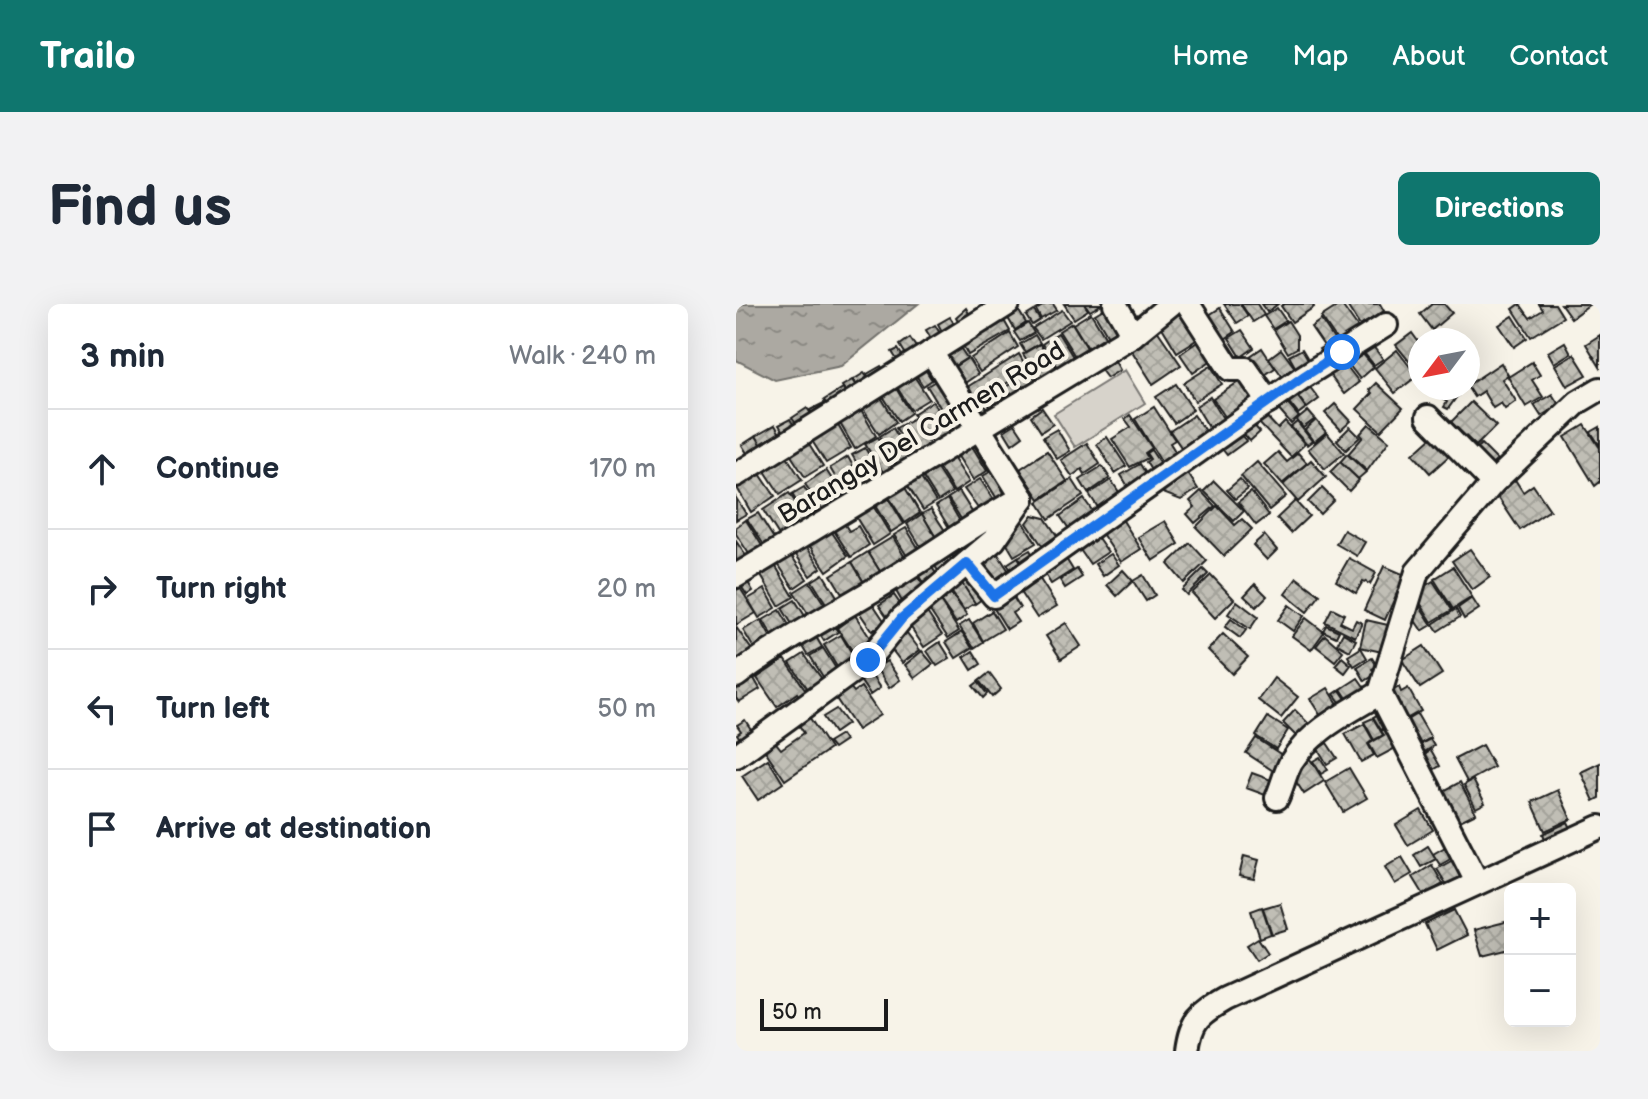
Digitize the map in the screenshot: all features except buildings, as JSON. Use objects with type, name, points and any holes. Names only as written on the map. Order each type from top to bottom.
[{"type":"street","points":[[736,475],[1008,304]]},
{"type":"street","points":[[1115,304],[1133,335]]},
{"type":"street","name":"Barangay Del Carmen Road","points":[[736,576],[1133,335],[1171,304]]},
{"type":"street","points":[[1188,304],[1230,369],[1246,369],[1269,402]]},
{"type":"street","points":[[967,563],[994,596],[1303,377],[1386,325]]},
{"type":"street","points":[[931,352],[1023,498]]},
{"type":"street","points":[[1277,798],[1290,764],[1305,745],[1326,727],[1380,693],[1417,572],[1493,483],[1578,402],[1600,389]]},
{"type":"street","points":[[1428,417],[1493,483]]},
{"type":"street","points":[[736,756],[868,660],[902,618],[994,540],[1023,498]]},
{"type":"street","points":[[736,676],[761,657],[903,572],[987,516],[1023,498]]},
{"type":"street","points":[[1380,693],[1477,882]]},
{"type":"street","points":[[1187,1051],[1199,1014],[1225,999],[1600,827]]},
{"type":"shaded area","points":[[1125,370],[1145,403],[1075,447],[1054,414]]},
{"type":"water","points":[[736,304],[918,304],[841,366],[775,380],[736,360]]},
{"type":"route","points":[[868,660],[902,618],[967,563],[994,596],[1342,352]]}]
